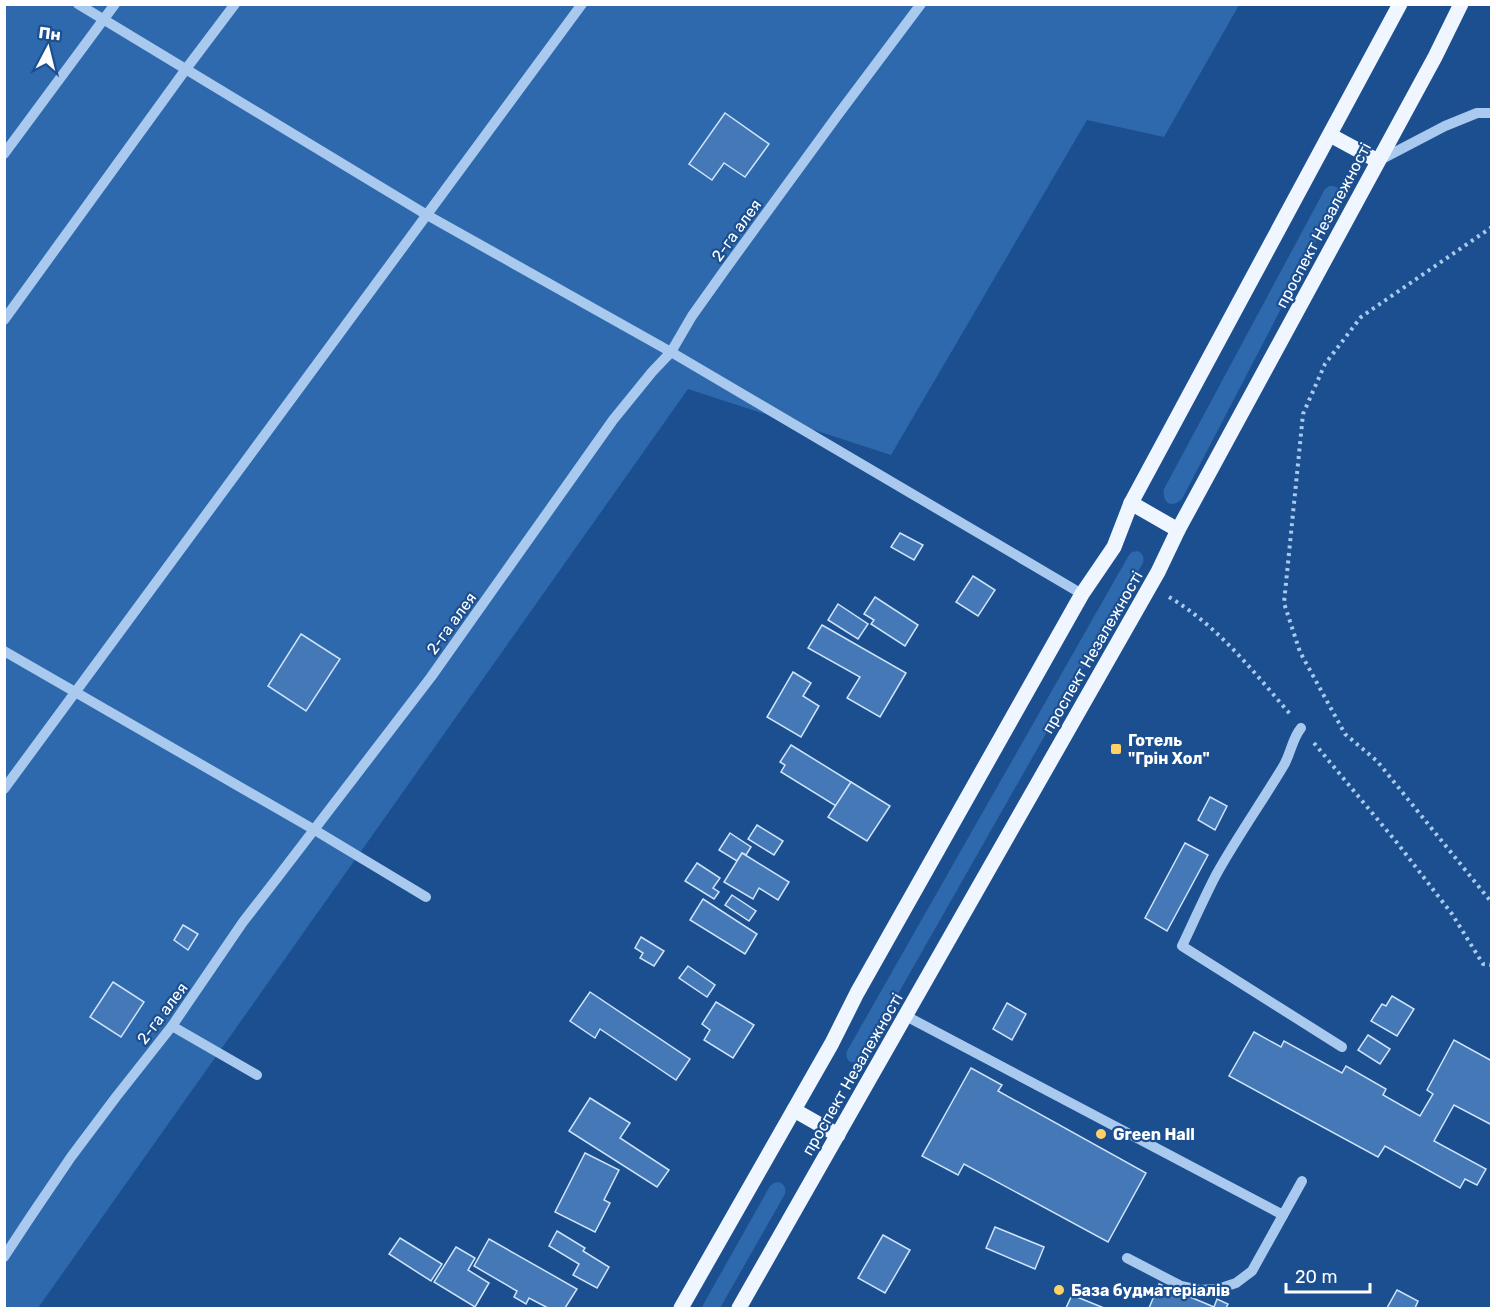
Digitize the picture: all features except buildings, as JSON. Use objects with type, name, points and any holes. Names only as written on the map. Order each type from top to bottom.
[{"type":"main road","name":"проспект Незалежності","points":[[681,1308],[832,1043],[857,993],[1082,594],[1114,547],[1131,502],[1400,4]]},
{"type":"main road","name":"проспект Незалежності","points":[[739,1308],[1150,586],[1178,530],[1435,57],[1461,4]]},
{"type":"main road","points":[[1330,135],[1378,162]]},
{"type":"main road","points":[[1131,502],[1178,530]]},
{"type":"main road","points":[[794,1110],[838,1135]]},
{"type":"street","points":[[78,4],[427,215],[671,352],[1082,594]]},
{"type":"street","points":[[4,154],[115,4]]},
{"type":"street","points":[[4,320],[235,4]]},
{"type":"street","points":[[4,789],[582,4]]},
{"type":"street","name":"2-га алея","points":[[4,1257],[71,1157],[172,1026],[243,922],[431,677],[613,420],[671,352],[692,316],[921,4]]},
{"type":"street","points":[[1378,162],[1445,126],[1477,113],[1491,113]]},
{"type":"street","points":[[4,651],[313,829],[426,897]]},
{"type":"street","points":[[1301,728],[1295,735],[1285,764],[1216,875],[1182,946],[1342,1047]]},
{"type":"street","points":[[906,1016],[1283,1215]]},
{"type":"street","points":[[172,1026],[257,1075]]},
{"type":"street","points":[[1128,1258],[1180,1286],[1198,1290],[1218,1289],[1236,1283],[1252,1271],[1302,1181]]},
{"type":"path","points":[[1491,227],[1361,317],[1325,364],[1303,414],[1284,603],[1300,652],[1344,734],[1377,761],[1491,903]]},
{"type":"path","points":[[1150,586],[1179,603],[1231,646],[1404,852],[1452,914],[1483,964],[1491,965]]},
{"type":"shaded area","points":[[5,5],[1239,5],[1164,137],[1087,120],[891,455],[688,389],[38,1308],[5,1308]]},
{"type":"shaded area","points":[[1329,186],[1338,188],[1339,197],[1182,499],[1174,504],[1168,503],[1164,498],[1164,489],[1325,189]]},
{"type":"shaded area","points":[[1138,551],[1143,556],[1143,563],[861,1059],[858,1063],[850,1062],[847,1059],[847,1051],[1129,555]]},
{"type":"shaded area","points":[[779,1182],[785,1187],[785,1194],[720,1308],[702,1308],[770,1186]]},
{"type":"place","name":"Готель \"Грін Хол\"","points":[[1116,749]]},
{"type":"place","name":"Green Hall","points":[[1101,1134]]},
{"type":"place","name":"База будматеріалів","points":[[1059,1290]]}]
